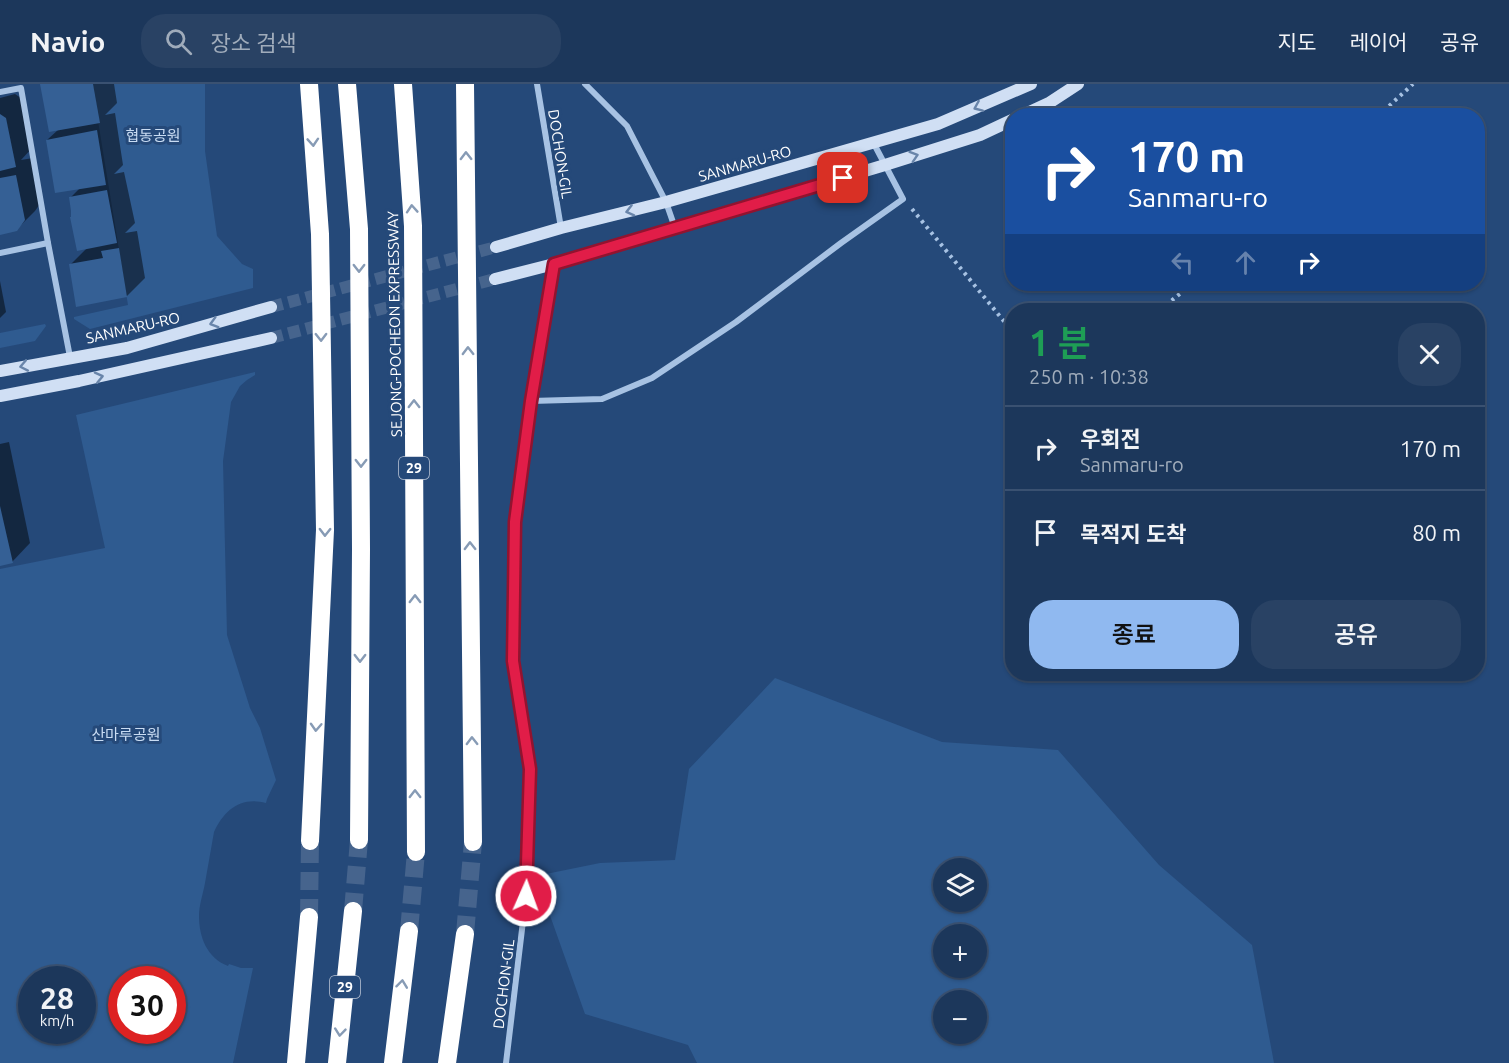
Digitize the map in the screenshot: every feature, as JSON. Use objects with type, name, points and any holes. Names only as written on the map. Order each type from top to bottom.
[{"type":"highway","points":[[309,84],[320,234],[325,530],[310,841]]},
{"type":"highway","points":[[347,84],[359,229],[361,537],[359,840]]},
{"type":"highway","name":"SEJONG-POCHEON EXPRESSWAY","points":[[403,84],[413,226],[416,852]]},
{"type":"highway","points":[[465,84],[473,842]]},
{"type":"highway","name":"29","points":[[337,1063],[353,911]]},
{"type":"highway","points":[[296,1063],[309,917]]},
{"type":"highway","points":[[393,1063],[409,931]]},
{"type":"highway","points":[[447,1063],[465,934]]},
{"type":"street","name":"DOCHON-GIL","points":[[537,84],[561,228]]},
{"type":"street","points":[[585,84],[627,126],[666,202],[675,228]]},
{"type":"street","name":"SANMARU-RO","points":[[496,247],[666,202],[938,124],[1031,84]]},
{"type":"street","points":[[1038,108],[1078,84]]},
{"type":"street","points":[[0,92],[21,88],[70,357]]},
{"type":"street","points":[[495,279],[554,264],[885,165],[980,135],[1005,123]]},
{"type":"street","points":[[531,401],[602,399],[652,378],[736,322],[903,199],[873,142]]},
{"type":"street","points":[[0,253],[48,243]]},
{"type":"street","name":"DOCHON-GIL","points":[[506,1063],[526,884],[530,769],[513,661],[515,522],[531,401],[554,264]]},
{"type":"street","name":"SANMARU-RO","points":[[0,371],[127,348],[271,307]]},
{"type":"street","points":[[0,396],[79,381],[271,338]]},
{"type":"path","points":[[1387,108],[1413,84]]},
{"type":"path","points":[[903,199],[1005,323]]},
{"type":"path","points":[[1169,303],[1183,291]]},
{"type":"green space","name":"협동공원","points":[[92,84],[205,84],[205,151],[217,236],[242,264],[253,269],[253,288],[90,329],[74,319],[74,317],[128,305]]},
{"type":"green space","points":[[45,324],[46,326],[35,341],[0,348],[0,333]]},
{"type":"green space","name":"산마루공원","points":[[255,372],[255,375],[240,386],[231,402],[223,461],[227,635],[276,780],[266,803],[249,801],[241,803],[228,811],[218,824],[214,832],[199,916],[203,939],[215,958],[228,966],[229,964],[241,968],[253,968],[233,1063],[0,1063],[0,569],[105,548],[76,415]]},
{"type":"green space","points":[[775,678],[942,742],[1058,750],[1159,865],[1252,945],[1274,1063],[697,1063],[688,1045],[585,1014],[536,876],[600,863],[675,860],[689,769]]},
{"type":"building","points":[[40,84],[93,84],[100,123],[49,132]]},
{"type":"building","points":[[0,114],[6,118],[16,167],[0,171]]},
{"type":"building","points":[[97,130],[106,185],[55,193],[46,140]]},
{"type":"building","points":[[16,175],[25,220],[17,231],[0,235],[0,178]]},
{"type":"building","points":[[107,190],[117,243],[77,251],[70,217],[69,197]]},
{"type":"building","points":[[119,248],[127,297],[76,307],[69,264],[103,258],[101,251]]},
{"type":"building","points":[[0,506],[13,563],[0,566]]},
{"type":"tunnel","points":[[271,307],[496,247]]},
{"type":"tunnel","points":[[271,338],[495,279]]},
{"type":"tunnel","points":[[353,911],[359,840]]},
{"type":"tunnel","points":[[309,917],[310,841]]},
{"type":"tunnel","points":[[465,934],[473,842]]},
{"type":"tunnel","points":[[409,931],[416,852]]},
{"type":"route","points":[[526,896],[530,769],[513,661],[515,522],[531,401],[554,264],[843,178]]}]
